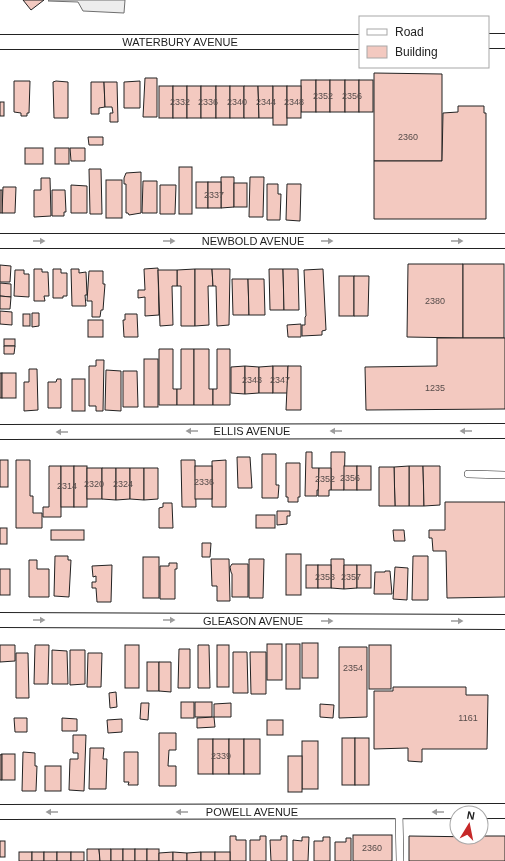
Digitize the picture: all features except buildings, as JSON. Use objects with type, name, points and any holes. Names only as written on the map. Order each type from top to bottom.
[{"type":"street","points":[[489,41],[505,41]]},
{"type":"street","name":"WATERBURY AVENUE","points":[[0,42],[359,42]]},
{"type":"street","name":"NEWBOLD AVENUE","points":[[0,241],[505,241]]},
{"type":"street","name":"ELLIS AVENUE","points":[[0,432],[505,431]]},
{"type":"street","name":"GLEASON AVENUE","points":[[0,620],[505,622]]},
{"type":"street","name":"POWELL AVENUE","points":[[0,812],[505,812]]},
{"type":"lane","points":[[468,474],[505,474]]},
{"type":"lane","points":[[399,812],[400,861]]},
{"type":"shaded area","points":[[125,0],[124,13],[83,11],[78,2],[48,1]]}]
